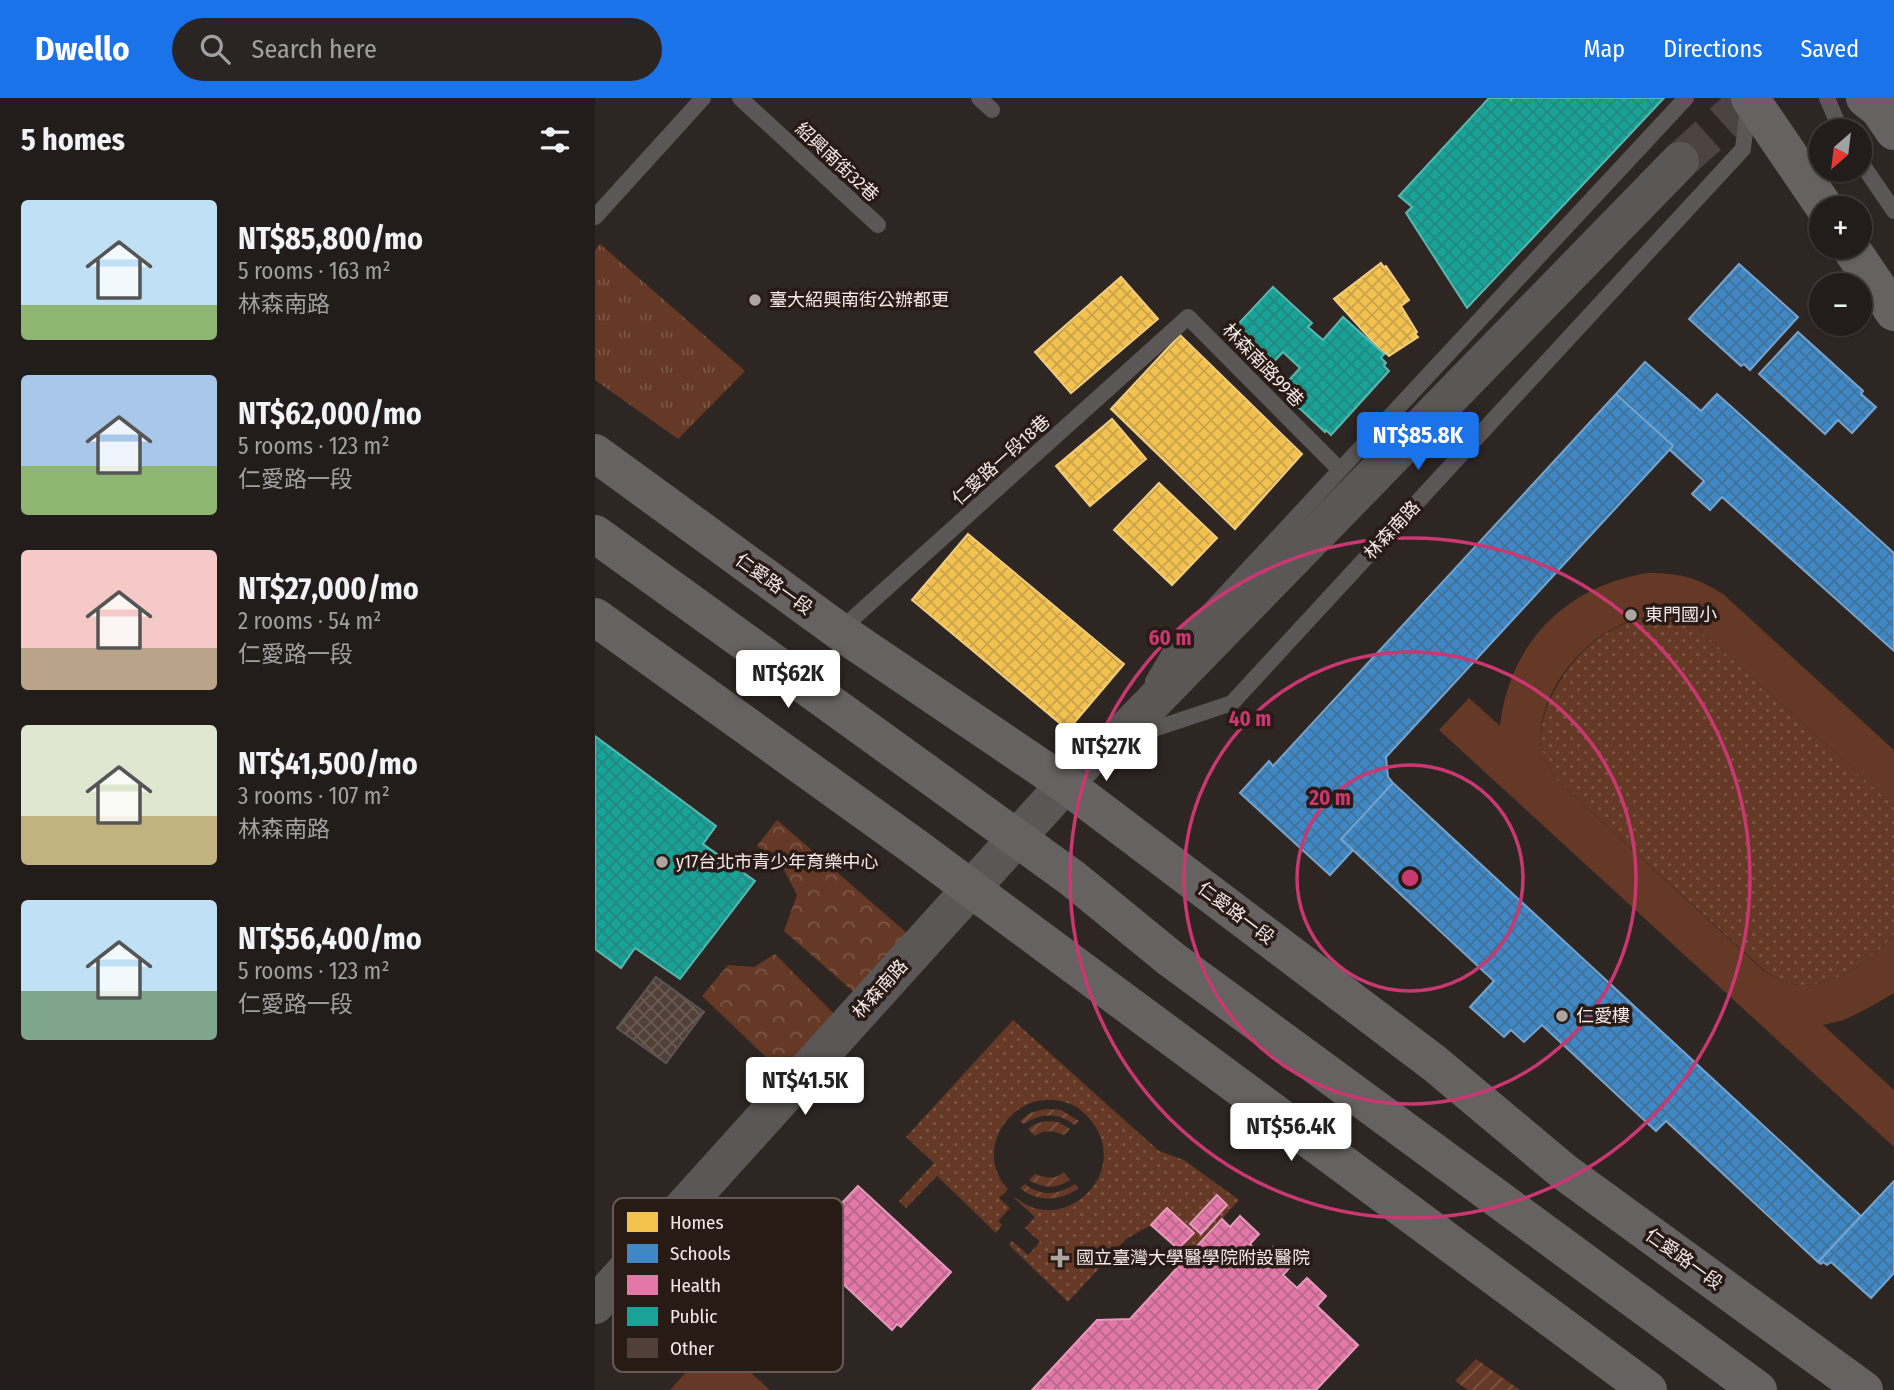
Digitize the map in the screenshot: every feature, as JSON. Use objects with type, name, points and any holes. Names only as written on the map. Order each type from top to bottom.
[{"type":"main road","points":[[1750,98],[1817,196]]},
{"type":"main road","points":[[1865,98],[1879,109],[1894,131]]},
{"type":"main road","points":[[1858,259],[1894,312]]},
{"type":"main road","name":"仁愛路一段","points":[[595,453],[839,631],[1065,784],[1434,1063],[1563,1171],[1864,1390]]},
{"type":"main road","points":[[595,534],[1072,878],[1171,959],[1758,1390]]},
{"type":"main road","points":[[595,617],[971,888],[1648,1390]]},
{"type":"street","name":"林森南路","points":[[692,1198],[1088,759],[1114,742],[1680,161]]},
{"type":"street","name":"林森南路","points":[[595,1306],[613,1286]]},
{"type":"lane","points":[[595,217],[703,98]]},
{"type":"lane","name":"紹興南街32巷","points":[[740,98],[878,225]]},
{"type":"lane","points":[[979,98],[992,110]]},
{"type":"lane","name":"林森南路","points":[[1114,742],[1169,654],[1686,98]]},
{"type":"lane","name":"林森南路","points":[[1114,742],[1232,703],[1743,149],[1750,98]]},
{"type":"lane","points":[[1827,98],[1836,119]]},
{"type":"lane","points":[[1873,180],[1894,211]]},
{"type":"lane","name":"林森南路99巷","points":[[1188,317],[1340,470]]},
{"type":"lane","name":"仁愛路一段18巷","points":[[839,631],[1188,317]]},
{"type":"green space","points":[[600,244],[745,371],[678,439],[595,380],[595,250]]},
{"type":"green space","points":[[1648,573],[1687,577],[1723,594],[1894,750],[1894,806],[1693,624],[1667,616],[1641,618],[1615,628],[1591,644],[1570,665],[1554,689],[1544,715],[1541,741],[1549,767],[1558,781],[1764,971],[1777,978],[1800,985],[1827,981],[1864,962],[1894,934],[1894,993],[1844,1020],[1823,1025],[1894,1090],[1894,1147],[1439,730],[1469,698],[1500,726],[1515,669],[1546,624],[1591,591],[1618,580]]},
{"type":"green space","points":[[1665,615],[1693,624],[1894,806],[1894,934],[1875,954],[1852,970],[1827,981],[1800,985],[1781,980],[1765,971],[1558,781],[1547,762],[1541,742],[1544,718],[1552,695],[1569,667],[1591,644],[1618,627],[1633,621]]},
{"type":"green space","points":[[777,820],[916,941],[863,1000],[784,931],[797,895],[783,868],[757,846]]},
{"type":"green space","points":[[775,954],[842,1022],[792,1082],[702,996],[728,965],[754,967]]},
{"type":"green space","points":[[1013,1020],[1159,1151],[1184,1160],[1239,1200],[1192,1252],[1183,1244],[1194,1232],[1167,1208],[1151,1225],[1126,1239],[1068,1302],[1009,1245],[1012,1241],[1028,1255],[1040,1242],[1025,1228],[1035,1217],[1015,1197],[1035,1208],[1055,1210],[1074,1203],[1089,1191],[1100,1174],[1104,1154],[1099,1133],[1083,1112],[1070,1104],[1054,1100],[1037,1101],[1022,1107],[1009,1117],[1000,1130],[994,1160],[998,1175],[1008,1189],[999,1198],[1010,1208],[998,1221],[1002,1225],[996,1233],[937,1176],[906,1208],[899,1201],[934,1163],[906,1137]]},
{"type":"green space","points":[[1045,1109],[1061,1110],[1079,1121],[1074,1125],[1056,1116],[1043,1116],[1024,1124],[1020,1121],[1030,1113]]},
{"type":"green space","points":[[1046,1121],[1058,1122],[1070,1129],[1064,1135],[1049,1131],[1035,1136],[1028,1129]]},
{"type":"green space","points":[[1064,1172],[1070,1180],[1060,1185],[1045,1186],[1029,1180],[1035,1174],[1050,1177]]},
{"type":"green space","points":[[1025,1184],[1043,1193],[1056,1192],[1075,1184],[1079,1188],[1065,1196],[1042,1198],[1020,1188]]},
{"type":"green space","points":[[1476,1359],[1520,1390],[1468,1390],[1455,1381]]},
{"type":"green space","points":[[686,1372],[750,1372],[770,1390],[670,1390]]},
{"type":"building: Homes","points":[[1381,263],[1386,266],[1409,300],[1401,306],[1418,337],[1389,356],[1384,354],[1334,299]]},
{"type":"building: Homes","points":[[1121,277],[1158,319],[1071,393],[1035,352]]},
{"type":"building: Homes","points":[[1180,335],[1302,454],[1235,529],[1111,409]]},
{"type":"building: Homes","points":[[1112,419],[1146,459],[1090,506],[1056,466]]},
{"type":"building: Homes","points":[[1159,483],[1217,538],[1172,585],[1114,530]]},
{"type":"building: Homes","points":[[968,534],[1124,664],[1068,730],[912,600]]},
{"type":"building: Schools","points":[[1739,264],[1798,317],[1750,370],[1744,364],[1741,366],[1689,319]]},
{"type":"building: Schools","points":[[1798,332],[1863,391],[1861,394],[1876,407],[1852,433],[1838,420],[1825,434],[1759,374]]},
{"type":"building: Schools","points":[[1645,362],[1701,411],[1717,394],[1894,553],[1894,651],[1722,497],[1710,510],[1692,494],[1704,481],[1670,450],[1673,446],[1616,394]]},
{"type":"building: Schools","points":[[1616,394],[1673,446],[1386,757],[1388,777],[1393,783],[1341,839],[1353,850],[1330,875],[1240,793],[1269,761],[1273,766]]},
{"type":"building: Schools","name":"仁愛樓","points":[[1393,783],[1861,1216],[1818,1262],[1666,1121],[1656,1131],[1542,1025],[1524,1042],[1511,1030],[1504,1037],[1470,1007],[1494,981],[1341,839]]},
{"type":"building: Schools","points":[[1894,1181],[1894,1273],[1871,1298],[1831,1262],[1827,1265],[1818,1262]]},
{"type":"building: Health","points":[[858,1186],[951,1272],[901,1327],[897,1324],[892,1330],[843,1284],[843,1202]]},
{"type":"building: Health","points":[[1217,1195],[1227,1205],[1201,1234],[1190,1224]]},
{"type":"building: Health","points":[[1167,1208],[1194,1233],[1178,1249],[1151,1225]]},
{"type":"building: Health","points":[[1240,1216],[1259,1234],[1250,1244],[1264,1257],[1273,1247],[1292,1265],[1283,1275],[1297,1288],[1307,1278],[1326,1296],[1317,1306],[1358,1345],[1316,1390],[1032,1390],[1097,1320],[1130,1319],[1222,1219],[1230,1227]]},
{"type":"building: Public","points":[[1489,98],[1664,98],[1467,308],[1406,213],[1412,207],[1399,196]]},
{"type":"building: Public","points":[[1273,287],[1312,323],[1308,327],[1323,340],[1343,317],[1384,354],[1381,358],[1389,371],[1331,435],[1280,390],[1300,368],[1283,352],[1266,370],[1228,335]]},
{"type":"building: Public","name":"y17台北市青少年育樂中心","points":[[595,736],[716,826],[703,844],[755,881],[680,979],[635,948],[621,968],[595,949]]},
{"type":"building: Other","points":[[656,977],[704,1012],[666,1063],[617,1028]]},
{"type":"tunnel","points":[[1680,161],[1750,98]]},
{"type":"place","name":"臺大紹興南街公辦都更","points":[[755,300]]},
{"type":"place","name":"東門國小","points":[[1631,615]]},
{"type":"place","name":"y17台北市青少年育樂中心","points":[[662,862]]},
{"type":"place","name":"仁愛樓","points":[[1562,1016]]},
{"type":"place","name":"國立臺灣大學醫學院附設醫院","points":[[1060,1258]]}]
